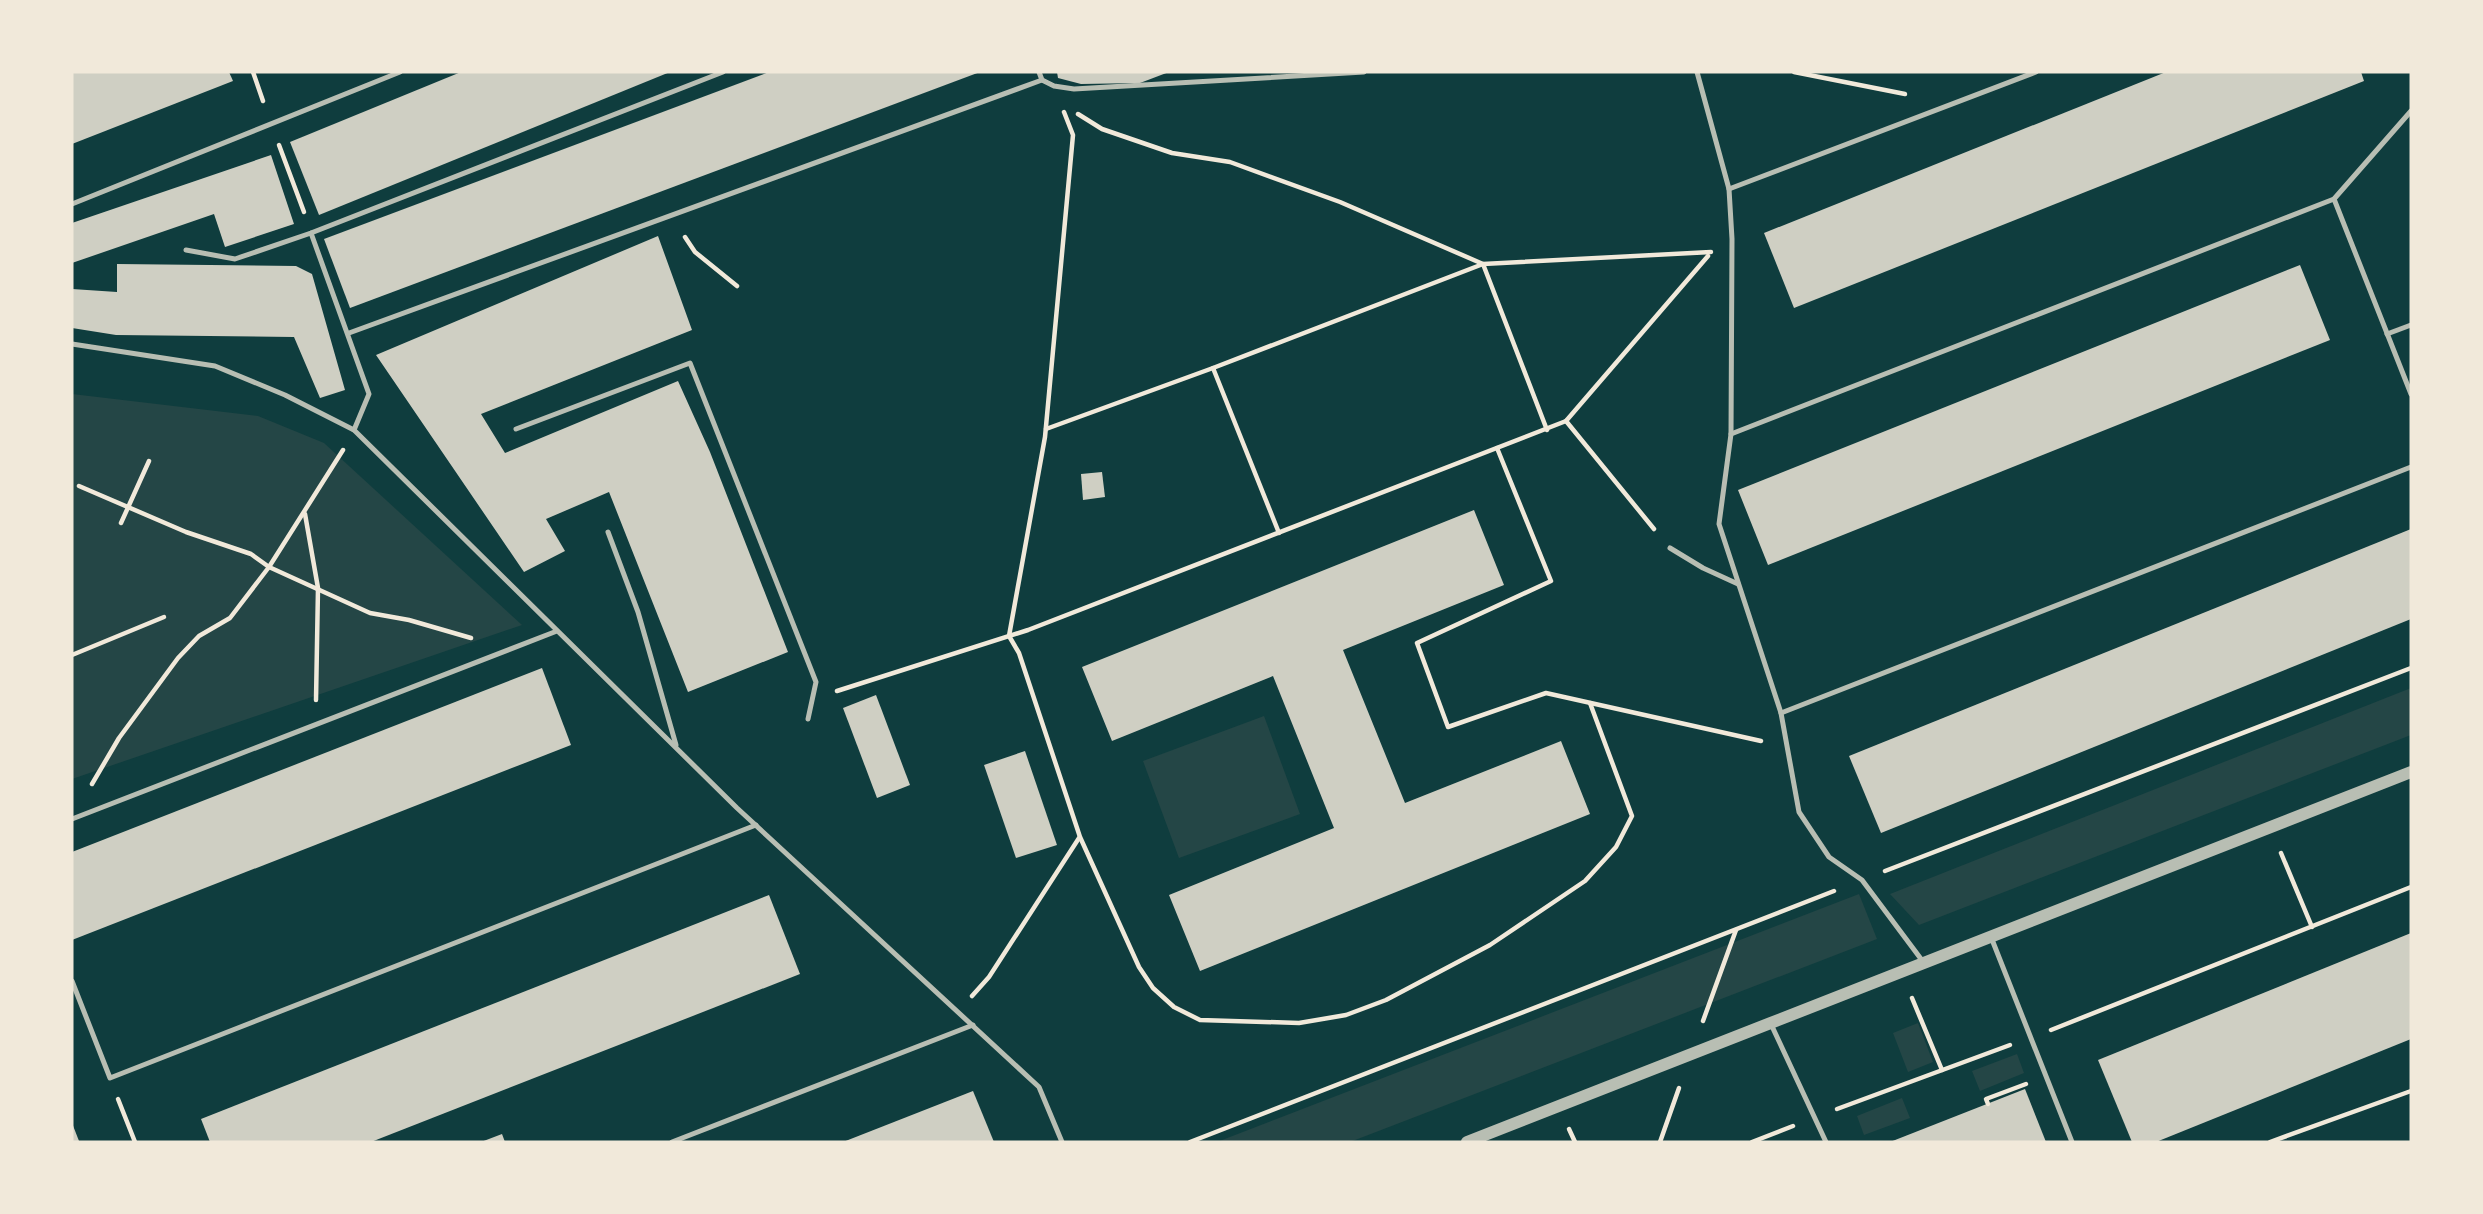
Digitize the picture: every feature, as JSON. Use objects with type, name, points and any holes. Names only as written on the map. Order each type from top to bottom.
[{"type":"street","points":[[1466,1142],[2411,772]]},
{"type":"lane","points":[[72,204],[400,72]]},
{"type":"lane","points":[[186,250],[235,259],[311,233],[723,72]]},
{"type":"lane","points":[[1039,72],[1042,79],[1054,86],[1074,89],[1364,72]]},
{"type":"lane","points":[[1697,72],[1729,189],[1731,435],[1719,524],[1781,713],[1799,812],[1829,857],[1863,880],[1924,963]]},
{"type":"lane","points":[[1729,189],[2036,72]]},
{"type":"lane","points":[[349,333],[1042,79]]},
{"type":"lane","points":[[1731,435],[2334,199],[2411,111]]},
{"type":"lane","points":[[2334,199],[2411,394]]},
{"type":"lane","points":[[311,233],[369,394],[354,430]]},
{"type":"lane","points":[[2387,334],[2411,325]]},
{"type":"lane","points":[[72,344],[215,366],[285,395],[354,430],[756,825],[1039,1087],[1062,1142]]},
{"type":"lane","points":[[516,429],[691,363],[816,682],[808,719]]},
{"type":"lane","points":[[1781,713],[2411,467]]},
{"type":"lane","points":[[608,532],[638,612],[676,748]]},
{"type":"lane","points":[[1670,548],[1703,568],[1739,584]]},
{"type":"lane","points":[[72,819],[557,631]]},
{"type":"lane","points":[[72,981],[110,1078],[756,825]]},
{"type":"lane","points":[[1991,936],[2072,1142]]},
{"type":"lane","points":[[1770,1023],[1826,1142]]},
{"type":"lane","points":[[672,1142],[973,1024]]},
{"type":"path","points":[[253,72],[311,233]]},
{"type":"path","points":[[1794,72],[1951,104]]},
{"type":"path","points":[[1547,430],[1483,264],[1340,202],[1230,162],[1172,153],[1102,129],[1060,104],[1073,135],[1046,429],[1009,636],[1019,653],[1080,837],[1139,967],[1153,988],[1174,1007],[1199,1020],[1299,1023],[1346,1015],[1386,1000],[1490,944],[1585,881],[1616,847],[1632,816],[1590,703]]},
{"type":"path","points":[[685,237],[695,252],[737,286]]},
{"type":"path","points":[[836,692],[1009,636],[1566,421],[1700,263],[1714,252],[1483,264],[1046,429]]},
{"type":"path","points":[[1213,368],[1279,533]]},
{"type":"path","points":[[1566,421],[1670,548]]},
{"type":"path","points":[[72,819],[119,738],[178,658],[199,636],[230,618],[269,567],[354,430]]},
{"type":"path","points":[[1497,448],[1550,581],[1418,643],[1448,727],[1546,693],[1788,748]]},
{"type":"path","points":[[121,523],[149,461]]},
{"type":"path","points":[[79,486],[251,554],[269,567],[318,587],[370,613],[409,620],[440,631],[513,648]]},
{"type":"path","points":[[304,513],[318,587],[318,723]]},
{"type":"path","points":[[72,655],[164,617]]},
{"type":"path","points":[[1189,1142],[2411,668]]},
{"type":"path","points":[[2270,827],[2312,927]]},
{"type":"path","points":[[957,1012],[989,977],[1080,837]]},
{"type":"path","points":[[1752,1142],[2031,1037],[2411,887]]},
{"type":"path","points":[[1902,971],[1941,1070]]},
{"type":"path","points":[[1988,1104],[1986,1099],[2046,1076]]},
{"type":"path","points":[[110,1078],[135,1142]]},
{"type":"path","points":[[2270,1142],[2411,1091]]},
{"type":"shaded area","points":[[72,394],[258,416],[324,443],[522,625],[72,779]]},
{"type":"shaded area","points":[[2411,688],[2411,735],[1919,925],[1890,894]]},
{"type":"shaded area","points":[[1264,716],[1300,814],[1179,858],[1143,761]]},
{"type":"shaded area","points":[[1859,894],[1877,939],[1350,1142],[1217,1142]]},
{"type":"shaded area","points":[[1918,1023],[1933,1062],[1908,1072],[1893,1033]]},
{"type":"shaded area","points":[[2017,1054],[2024,1073],[1980,1091],[1972,1071]]},
{"type":"shaded area","points":[[1902,1098],[1910,1118],[1864,1135],[1857,1116]]},
{"type":"building","points":[[72,72],[229,72],[233,81],[72,144]]},
{"type":"building","points":[[461,72],[670,72],[319,215],[290,142]]},
{"type":"building","points":[[769,72],[980,72],[350,308],[324,239]]},
{"type":"building","points":[[1057,72],[1169,72],[1140,83],[1081,84],[1058,78]]},
{"type":"building","points":[[2166,72],[2361,72],[2364,81],[1794,308],[1764,233]]},
{"type":"building","points":[[271,155],[294,224],[225,247],[214,214],[72,263],[72,223]]},
{"type":"building","points":[[658,236],[692,330],[481,414],[505,453],[678,381],[710,452],[788,652],[688,692],[609,492],[546,519],[565,551],[524,572],[376,355]]},
{"type":"building","points":[[117,264],[296,266],[312,274],[345,390],[320,398],[294,337],[116,335],[72,328],[72,289],[117,292]]},
{"type":"building","points":[[2300,265],[2330,340],[1768,565],[1738,490]]},
{"type":"building","points":[[1102,472],[1105,497],[1083,500],[1081,474]]},
{"type":"building","points":[[1474,510],[1504,585],[1343,650],[1405,803],[1561,741],[1590,814],[1200,971],[1169,895],[1334,828],[1273,676],[1112,741],[1082,667]]},
{"type":"building","points":[[2411,529],[2411,619],[1881,833],[1849,756]]},
{"type":"building","points":[[542,668],[571,745],[72,940],[72,852]]},
{"type":"building","points":[[876,695],[910,785],[877,798],[843,708]]},
{"type":"building","points":[[1025,751],[1057,845],[1016,858],[984,765]]},
{"type":"building","points":[[769,895],[800,974],[371,1142],[210,1142],[201,1119]]},
{"type":"building","points":[[2411,933],[2411,1039],[2156,1142],[2132,1142],[2098,1060]]},
{"type":"building","points":[[2025,1089],[2046,1142],[1890,1142]]},
{"type":"building","points":[[973,1091],[994,1142],[843,1142]]},
{"type":"building","points":[[72,1123],[79,1141],[76,1142],[72,1142]]},
{"type":"building","points":[[502,1134],[505,1142],[481,1142]]}]
